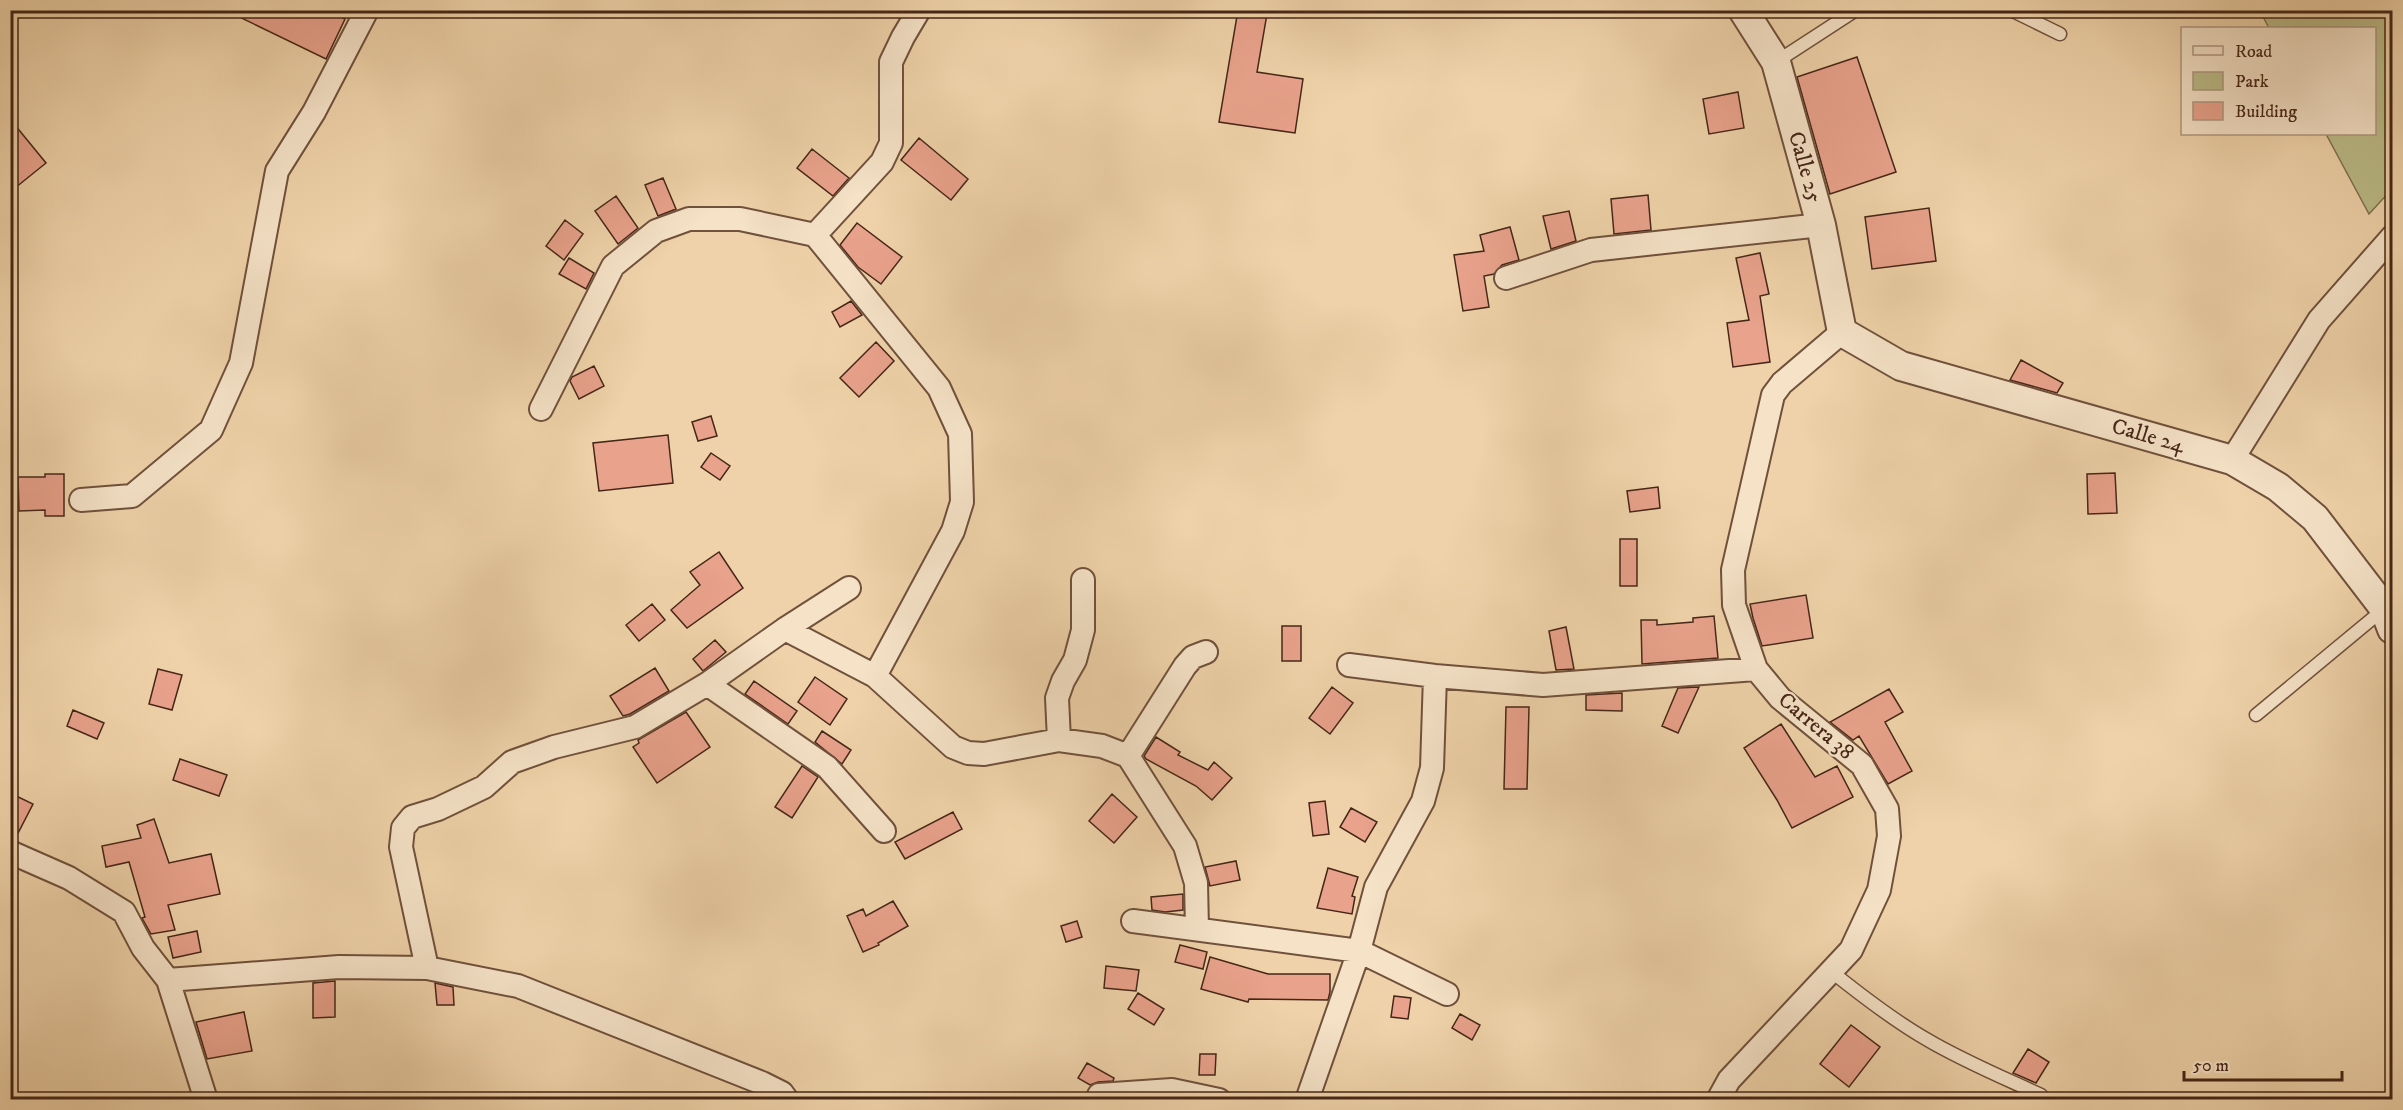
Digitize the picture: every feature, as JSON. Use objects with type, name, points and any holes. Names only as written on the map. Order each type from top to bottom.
[{"type":"street","points":[[816,235],[882,162],[891,142],[891,62],[919,10]]},
{"type":"street","name":"Calle 25","points":[[1743,10],[1776,62],[1821,225],[1842,332]]},
{"type":"street","points":[[81,500],[132,496],[211,430],[241,363],[277,171],[314,112],[361,12]]},
{"type":"street","points":[[542,410],[613,266],[656,231],[689,219],[740,219],[816,235],[939,388],[960,434],[962,502],[953,531],[875,676]]},
{"type":"street","points":[[1506,278],[1591,250],[1821,225]]},
{"type":"street","points":[[2232,460],[2319,320],[2392,237]]},
{"type":"street","name":"Calle 24","points":[[1842,332],[1901,366],[2232,460],[2278,487],[2315,518],[2388,619]]},
{"type":"street","name":"Carrera 38","points":[[1718,1100],[1730,1080],[1851,950],[1879,890],[1888,836],[1887,808],[1862,765],[1780,698],[1756,669],[1734,605],[1733,570],[1773,395],[1782,383],[1842,332]]},
{"type":"street","points":[[1059,740],[1057,698],[1063,681],[1075,660],[1083,630],[1083,580]]},
{"type":"street","points":[[427,968],[401,847],[403,828],[412,818],[438,809],[484,787],[512,762],[554,747],[634,727],[707,684],[785,629],[849,588]]},
{"type":"street","points":[[785,629],[875,676],[953,747],[968,753],[984,754],[1059,740],[1102,746],[1128,756],[1185,846],[1197,883],[1197,929]]},
{"type":"street","points":[[1128,756],[1185,666],[1194,657],[1206,652]]},
{"type":"street","points":[[1348,665],[1435,676],[1543,685],[1756,669]]},
{"type":"street","points":[[1307,1100],[1359,951],[1376,887],[1423,801],[1432,768],[1435,676]]},
{"type":"street","points":[[707,684],[827,767],[884,831]]},
{"type":"street","points":[[10,852],[69,878],[124,912],[143,948],[168,980],[206,1100]]},
{"type":"street","points":[[1132,921],[1359,951],[1446,994]]},
{"type":"street","points":[[168,980],[339,967],[427,968],[518,986],[762,1083],[782,1093],[787,1100]]},
{"type":"street","points":[[1099,1095],[1172,1090],[1219,1100]]},
{"type":"lane","points":[[1776,62],[1856,10]]},
{"type":"lane","points":[[2011,10],[2060,34]]},
{"type":"lane","points":[[2256,715],[2388,619]]},
{"type":"lane","points":[[1832,972],[1924,1038],[1964,1060],[2041,1095]]},
{"type":"green space","points":[[2260,11],[2392,11],[2392,189],[2369,214],[2327,135],[2376,135],[2376,27],[2268,27]]},
{"type":"building","points":[[225,10],[328,10],[345,19],[326,59]]},
{"type":"building","points":[[1238,10],[1267,14],[1257,72],[1303,79],[1295,133],[1219,122]]},
{"type":"building","points":[[1857,57],[1896,172],[1830,194],[1797,77]]},
{"type":"building","points":[[1738,92],[1744,128],[1709,134],[1703,99]]},
{"type":"building","points":[[10,119],[46,163],[10,192]]},
{"type":"building","points":[[919,138],[968,179],[951,200],[901,160]]},
{"type":"building","points":[[812,149],[849,178],[833,196],[797,168]]},
{"type":"building","points":[[663,178],[676,209],[658,216],[645,185]]},
{"type":"building","points":[[1648,195],[1651,230],[1614,234],[1611,199]]},
{"type":"building","points":[[616,196],[638,228],[618,244],[595,211]]},
{"type":"building","points":[[1929,208],[1936,261],[1872,269],[1865,217]]},
{"type":"building","points":[[1569,211],[1576,241],[1551,249],[1543,216]]},
{"type":"building","points":[[565,220],[583,234],[564,260],[546,246]]},
{"type":"building","points":[[857,223],[902,257],[881,284],[858,267],[840,245]]},
{"type":"building","points":[[1510,227],[1519,260],[1502,265],[1494,274],[1484,276],[1489,307],[1463,311],[1454,255],[1484,251],[1480,235]]},
{"type":"building","points":[[1760,253],[1769,294],[1760,296],[1770,362],[1733,367],[1727,323],[1749,320],[1736,258]]},
{"type":"building","points":[[569,258],[594,273],[586,289],[559,274]]},
{"type":"building","points":[[851,301],[862,315],[840,327],[832,312]]},
{"type":"building","points":[[876,342],[894,361],[859,397],[840,378]]},
{"type":"building","points":[[2021,360],[2063,383],[2057,393],[2010,380]]},
{"type":"building","points":[[594,366],[604,386],[579,399],[570,381],[572,377]]},
{"type":"building","points":[[711,416],[717,436],[698,441],[692,422]]},
{"type":"building","points":[[668,435],[673,483],[599,491],[593,443]]},
{"type":"building","points":[[711,453],[730,466],[720,480],[701,467]]},
{"type":"building","points":[[2115,473],[2117,513],[2088,514],[2087,474]]},
{"type":"building","points":[[45,474],[64,474],[64,516],[45,516],[45,510],[19,511],[18,477],[45,477]]},
{"type":"building","points":[[1658,487],[1660,508],[1630,512],[1627,491]]},
{"type":"building","points":[[1620,539],[1637,539],[1637,586],[1620,586]]},
{"type":"building","points":[[719,552],[743,588],[687,628],[671,610],[700,585],[690,572]]},
{"type":"building","points":[[1806,595],[1813,638],[1762,646],[1750,604]]},
{"type":"building","points":[[652,604],[665,620],[639,641],[626,625]]},
{"type":"building","points":[[1714,616],[1718,658],[1642,664],[1641,620],[1657,620],[1657,625],[1693,622],[1693,618]]},
{"type":"building","points":[[1282,626],[1301,626],[1301,661],[1282,661]]},
{"type":"building","points":[[1566,627],[1574,669],[1556,670],[1549,631]]},
{"type":"building","points":[[715,640],[726,652],[703,671],[693,659]]},
{"type":"building","points":[[655,668],[669,691],[623,716],[610,696]]},
{"type":"building","points":[[158,669],[182,675],[172,710],[149,704]]},
{"type":"building","points":[[815,677],[847,699],[830,725],[798,702]]},
{"type":"building","points":[[754,681],[797,711],[788,724],[745,694]]},
{"type":"building","points":[[1332,687],[1353,703],[1330,734],[1309,718]]},
{"type":"building","points":[[1699,687],[1678,733],[1662,726],[1678,688]]},
{"type":"building","points":[[1889,689],[1903,712],[1885,722],[1912,771],[1888,784],[1859,736],[1853,740],[1830,722]]},
{"type":"building","points":[[1622,693],[1622,711],[1586,710],[1586,695]]},
{"type":"building","points":[[1506,707],[1529,707],[1527,789],[1504,789]]},
{"type":"building","points":[[73,710],[104,723],[97,739],[67,726]]},
{"type":"building","points":[[686,712],[710,747],[657,783],[633,747],[639,743],[638,740]]},
{"type":"building","points":[[1781,724],[1815,777],[1837,766],[1853,797],[1792,828],[1744,748]]},
{"type":"building","points":[[822,731],[851,750],[842,764],[815,742]]},
{"type":"building","points":[[1156,737],[1180,752],[1178,755],[1208,770],[1214,762],[1232,778],[1212,800],[1196,786],[1146,759],[1144,756]]},
{"type":"building","points":[[180,759],[227,775],[219,796],[173,780]]},
{"type":"building","points":[[802,766],[818,777],[792,818],[775,807]]},
{"type":"building","points":[[10,793],[33,804],[15,839],[10,839]]},
{"type":"building","points":[[1112,794],[1137,817],[1114,843],[1089,821]]},
{"type":"building","points":[[1325,801],[1329,834],[1313,836],[1309,803]]},
{"type":"building","points":[[1351,808],[1377,822],[1365,842],[1340,827]]},
{"type":"building","points":[[953,812],[962,829],[905,859],[895,842]]},
{"type":"building","points":[[154,819],[169,863],[211,854],[220,894],[168,905],[175,930],[151,934],[142,918],[145,917],[129,862],[106,867],[102,846],[141,838],[137,825]]},
{"type":"building","points":[[1236,861],[1240,880],[1210,886],[1205,867]]},
{"type":"building","points":[[1328,868],[1358,877],[1352,896],[1355,897],[1352,914],[1317,908]]},
{"type":"building","points":[[1183,894],[1183,910],[1165,912],[1152,910],[1151,897]]},
{"type":"building","points":[[893,901],[908,926],[878,943],[879,945],[863,952],[847,916],[863,909],[866,916]]},
{"type":"building","points":[[1077,921],[1082,937],[1066,942],[1061,926]]},
{"type":"building","points":[[197,931],[201,952],[173,958],[168,937]]},
{"type":"building","points":[[1180,945],[1207,952],[1203,969],[1175,962]]},
{"type":"building","points":[[1210,957],[1268,974],[1330,974],[1328,1000],[1249,999],[1248,1002],[1201,989]]},
{"type":"building","points":[[1106,966],[1139,970],[1136,991],[1104,988]]},
{"type":"building","points":[[335,981],[335,1017],[313,1018],[313,983]]},
{"type":"building","points":[[435,983],[453,987],[454,1005],[437,1005]]},
{"type":"building","points":[[1138,993],[1164,1009],[1154,1025],[1128,1009]]},
{"type":"building","points":[[1394,996],[1411,998],[1408,1019],[1391,1017]]},
{"type":"building","points":[[244,1012],[252,1051],[207,1059],[196,1022]]},
{"type":"building","points":[[1460,1014],[1480,1025],[1472,1040],[1452,1028]]},
{"type":"building","points":[[1851,1025],[1880,1047],[1849,1087],[1820,1064]]},
{"type":"building","points":[[2028,1049],[2049,1062],[2036,1083],[2013,1073]]},
{"type":"building","points":[[1200,1054],[1216,1054],[1215,1075],[1199,1075]]},
{"type":"building","points":[[1087,1063],[1114,1078],[1113,1081],[1090,1085],[1078,1078]]}]
